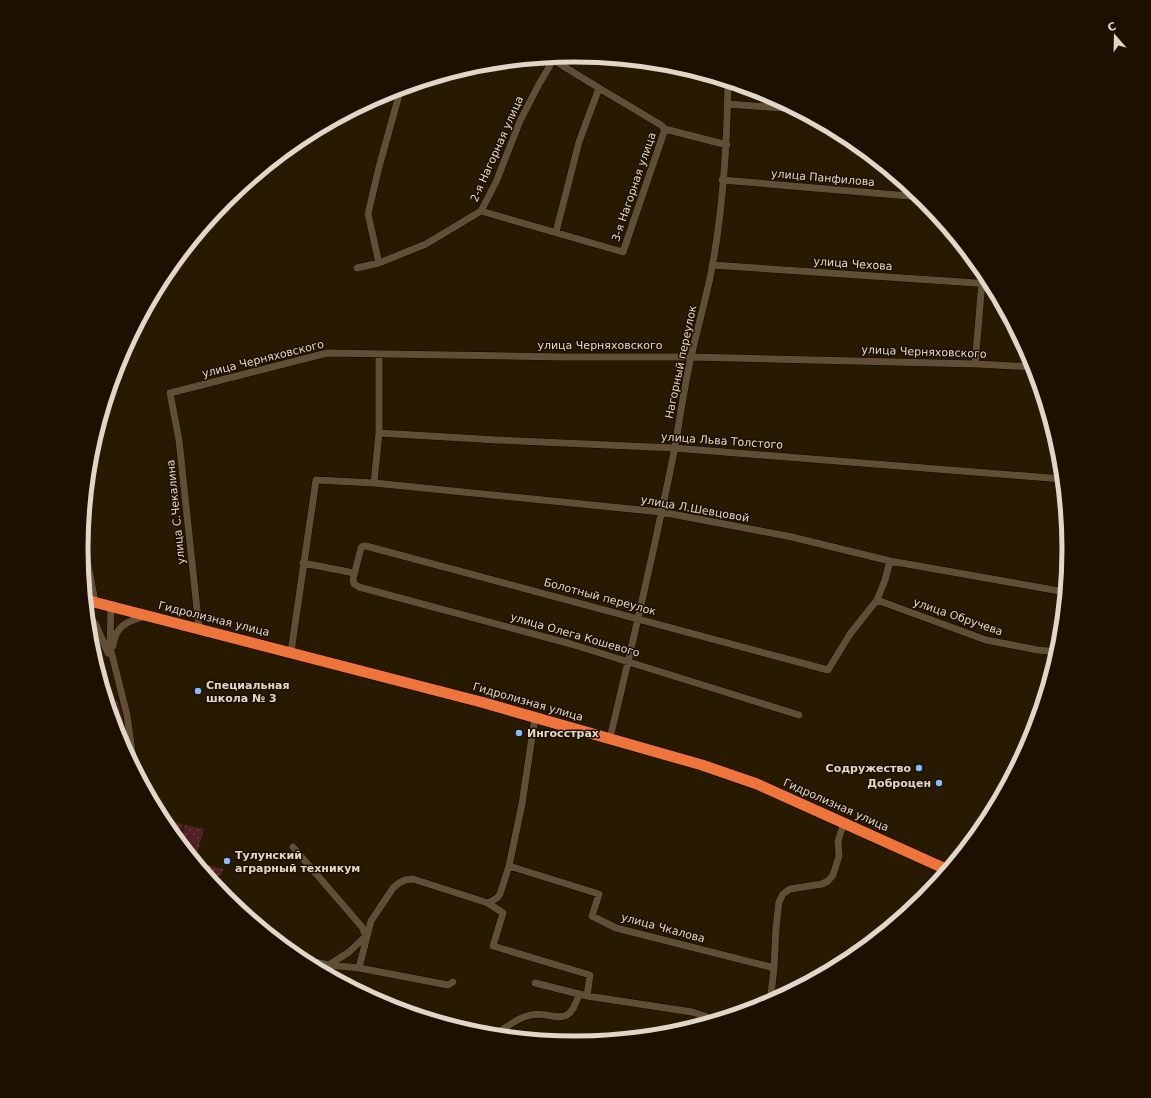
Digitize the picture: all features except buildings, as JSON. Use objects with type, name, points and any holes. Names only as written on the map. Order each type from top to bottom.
[{"type":"highway","name":"Гидролизная улица","points":[[92,601],[291,652],[535,717],[674,756],[747,780],[944,868]]},
{"type":"street","name":"2-я Нагорная улица","points":[[358,268],[379,263],[426,244],[481,211],[496,182],[520,121],[550,63]]},
{"type":"street","name":"3-я Нагорная улица","points":[[560,63],[599,88],[661,124],[665,129],[726,145]]},
{"type":"street","name":"Нагорный переулок","points":[[610,738],[661,512],[691,357],[712,265],[719,218],[726,145],[728,87]]},
{"type":"street","points":[[481,211],[556,232],[579,142],[599,88]]},
{"type":"street","points":[[379,263],[368,214],[379,167],[399,95]]},
{"type":"street","points":[[727,104],[782,108]]},
{"type":"street","name":"3-я Нагорная улица","points":[[556,232],[624,252],[665,129]]},
{"type":"street","name":"улица Панфилова","points":[[722,180],[911,196]]},
{"type":"street","name":"улица Чехова","points":[[712,265],[981,284]]},
{"type":"street","points":[[975,364],[982,280]]},
{"type":"street","name":"улица Черняховского","points":[[170,393],[327,353],[563,357],[691,357],[1026,367]]},
{"type":"street","points":[[374,483],[379,433],[379,354]]},
{"type":"street","name":"улица С.Чекалина","points":[[170,393],[180,448],[199,628]]},
{"type":"street","name":"улица Льва Толстого","points":[[379,433],[674,448],[1057,480]]},
{"type":"street","name":"улица Л.Шевцовой","points":[[303,563],[316,480],[374,483],[661,512],[792,537],[890,561],[1060,591]]},
{"type":"street","name":"Болотный переулок","points":[[354,573],[361,548],[366,546],[828,670],[850,634],[877,600]]},
{"type":"street","points":[[877,600],[885,580],[890,561]]},
{"type":"street","points":[[291,652],[303,563],[354,573]]},
{"type":"street","name":"улица Олега Кошевого","points":[[354,573],[353,582],[359,587],[571,644],[799,715]]},
{"type":"street","name":"улица Обручева","points":[[877,600],[986,640],[1051,651]]},
{"type":"street","points":[[111,607],[109,641],[127,715],[131,747]]},
{"type":"street","points":[[112,656],[114,640],[118,629],[129,621],[147,616]]},
{"type":"street","points":[[95,623],[116,670]]},
{"type":"street","points":[[488,903],[497,898],[500,894],[509,866],[522,804],[535,717]]},
{"type":"street","points":[[771,995],[780,898],[790,889],[822,884],[831,878],[839,856],[838,841],[844,823]]},
{"type":"street","points":[[293,847],[362,927],[366,936]]},
{"type":"street","name":"улица Чкалова","points":[[509,866],[599,894],[592,916],[616,928],[774,968]]},
{"type":"street","points":[[359,968],[371,921],[388,894],[399,883],[405,880],[420,880],[488,903],[503,913],[493,946],[590,975],[587,996]]},
{"type":"street","points":[[329,965],[349,952],[366,936]]},
{"type":"street","points":[[319,963],[359,968],[448,985],[453,982]]},
{"type":"street","points":[[534,984],[587,996],[692,1012],[708,1017]]},
{"type":"street","points":[[501,1030],[514,1021],[535,1014],[561,1017],[566,1016],[573,1010],[579,994]]},
{"type":"shaded area","points":[[112,699],[118,702],[125,733]]},
{"type":"shaded area","points":[[172,822],[183,824],[180,833]]},
{"type":"shaded area","points":[[185,825],[204,829],[196,854],[191,848],[189,835],[187,842],[181,834]]},
{"type":"shaded area","points":[[189,835],[197,837],[193,850],[187,842]]},
{"type":"shaded area","points":[[204,864],[223,869],[221,876],[213,874]]},
{"type":"place","name":"Специальная школа № 3","points":[[198,691]]},
{"type":"place","name":"Ингосстрах","points":[[519,733]]},
{"type":"place","name":"Содружество","points":[[919,768]]},
{"type":"place","name":"Доброцен","points":[[939,783]]},
{"type":"place","name":"Тулунский аграрный техникум","points":[[227,861]]}]
